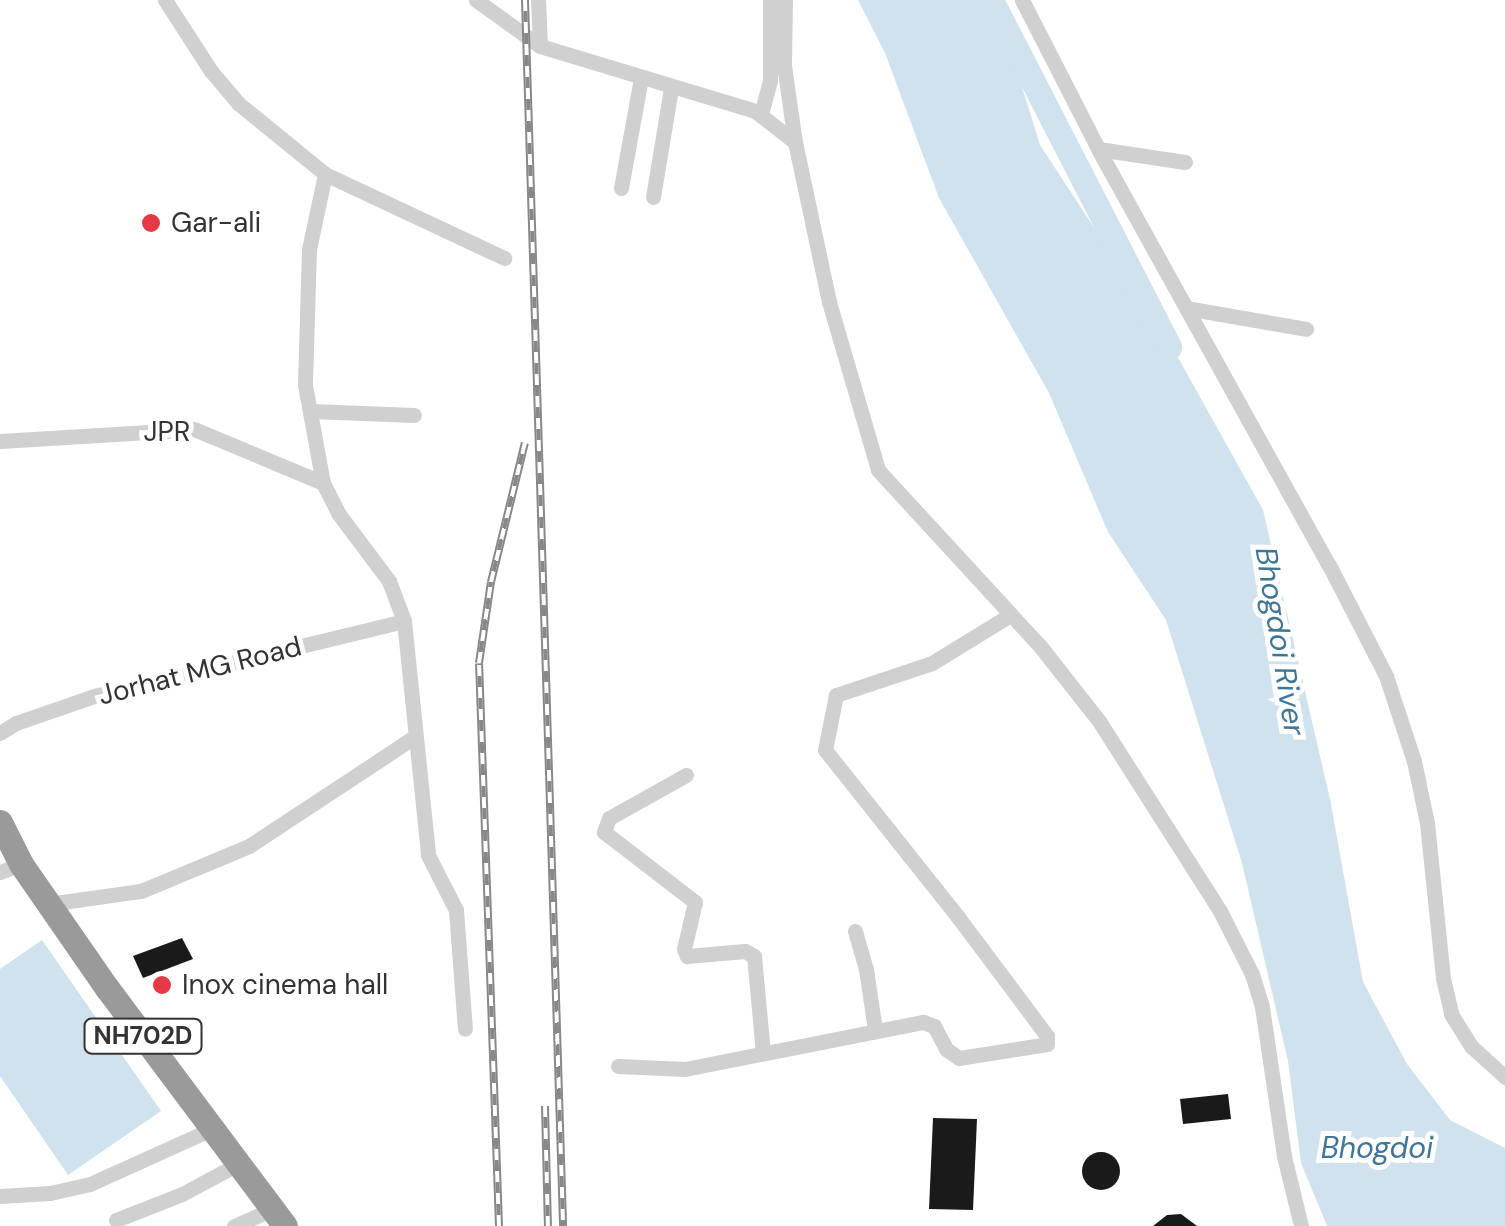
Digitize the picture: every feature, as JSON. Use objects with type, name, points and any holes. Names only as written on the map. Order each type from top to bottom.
[{"type":"highway","name":"NH702D","points":[[2,834],[11,868],[48,904],[279,1217]]},
{"type":"street","points":[[165,0],[211,71],[239,104],[325,174],[504,258]]},
{"type":"street","points":[[476,0],[540,46],[760,114],[795,142]]},
{"type":"street","points":[[538,0],[540,46]]},
{"type":"street","points":[[760,114],[770,80],[770,0]]},
{"type":"street","points":[[785,0],[784,65],[795,142],[829,302],[878,470],[1010,615],[1099,722],[1240,948],[1262,1007],[1284,1156],[1301,1226]]},
{"type":"street","points":[[1022,0],[1098,150],[1386,676],[1410,746],[1427,823],[1444,993],[1451,1014],[1472,1047],[1505,1077]]},
{"type":"street","points":[[622,188],[642,78]]},
{"type":"street","points":[[653,198],[671,88]]},
{"type":"street","points":[[1098,150],[1185,162]]},
{"type":"street","points":[[325,174],[313,222],[303,370],[323,483],[338,513],[394,589],[404,622],[413,738],[430,864],[456,910],[465,1029]]},
{"type":"street","points":[[1186,308],[1306,329]]},
{"type":"street","points":[[310,411],[414,415]]},
{"type":"street","name":"JPR","points":[[0,442],[194,430],[323,483]]},
{"type":"street","points":[[618,1066],[685,1069],[875,1030],[929,1024],[946,1049],[959,1058],[1047,1044],[1047,1036],[969,932],[831,763],[825,750],[836,695],[932,662],[1010,615]]},
{"type":"street","name":"Jorhat MG Road","points":[[0,733],[16,722],[94,696],[404,622]]},
{"type":"street","points":[[48,904],[141,891],[248,846],[413,738]]},
{"type":"street","points":[[686,774],[609,818],[604,832],[695,902],[684,948],[687,956],[745,952],[754,956],[763,1053]]},
{"type":"street","points":[[855,932],[866,969],[875,1030]]},
{"type":"street","points":[[0,1196],[50,1193],[90,1184],[214,1128]]},
{"type":"street","points":[[116,1220],[182,1194],[240,1163]]},
{"type":"street","points":[[234,1226],[279,1217]]},
{"type":"water","name":"Bhogdoi","points":[[858,0],[979,0],[1014,61],[1040,145],[1171,345],[1263,510],[1330,799],[1363,982],[1407,1064],[1450,1120],[1505,1148],[1505,1226],[1327,1226],[1301,1163],[1288,1061],[1242,863],[1166,620],[1108,532],[1049,393],[939,198],[885,53]]},
{"type":"water","points":[[42,940],[161,1111],[68,1175],[0,1076],[0,969]]},
{"type":"building","points":[[182,938],[193,959],[143,978],[133,956]]},
{"type":"building","points":[[1228,1094],[1231,1119],[1183,1124],[1180,1099]]},
{"type":"building","points":[[933,1118],[977,1119],[973,1210],[929,1209]]},
{"type":"building","points":[[1101,1152],[1115,1157],[1120,1171],[1115,1185],[1101,1190],[1087,1185],[1082,1171],[1087,1157]]},
{"type":"building","points":[[1181,1214],[1197,1226],[1153,1226],[1167,1215]]},
{"type":"waterway","name":"Bhogdoi River","points":[[991,0],[1169,347]]},
{"type":"railway","points":[[525,0],[563,1226]]},
{"type":"railway","points":[[499,1226],[479,663],[491,582],[525,443]]},
{"type":"railway","points":[[545,1106],[548,1226]]},
{"type":"place","name":"Gar-ali","points":[[151,223]]},
{"type":"place","name":"Inox cinema hall","points":[[162,985]]}]
